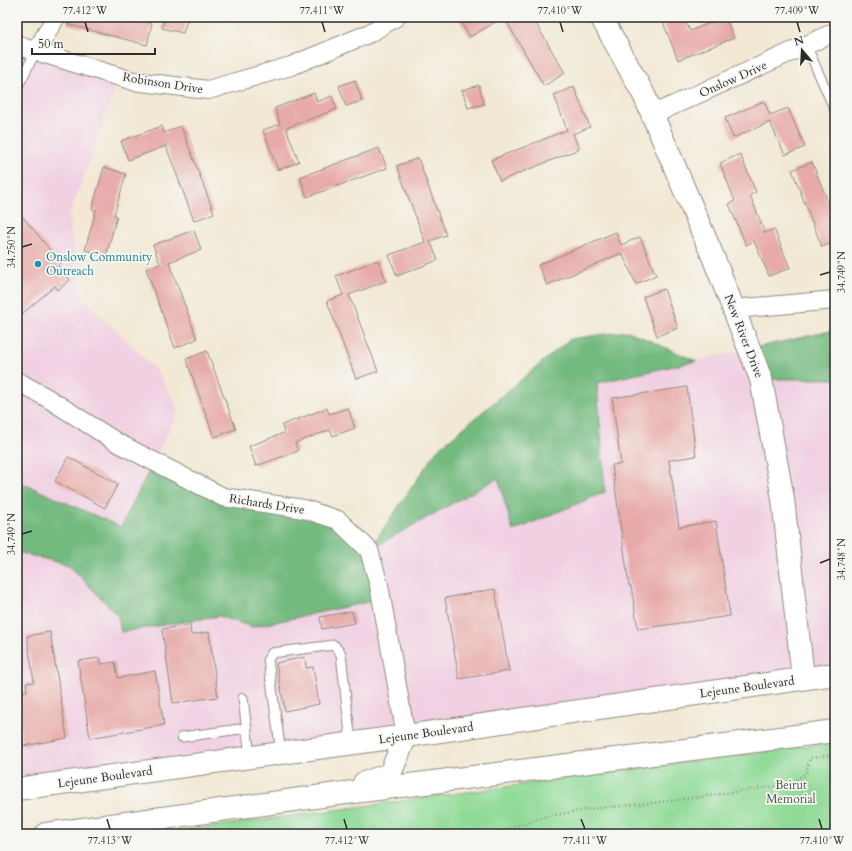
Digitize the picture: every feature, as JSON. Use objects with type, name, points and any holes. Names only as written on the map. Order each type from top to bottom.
[{"type":"main road","name":"New River Drive","points":[[601,17],[644,95],[734,310],[761,379],[783,499],[803,678]]},
{"type":"main road","name":"Lejeune Boulevard","points":[[17,789],[406,736],[835,674]]},
{"type":"main road","points":[[46,834],[330,795],[835,731]]},
{"type":"main road","points":[[330,795],[390,774],[406,736]]},
{"type":"street","points":[[36,51],[56,17]]},
{"type":"street","name":"Robinson Drive","points":[[17,44],[132,81],[208,90],[291,66],[370,34],[396,17]]},
{"type":"street","name":"Onslow Drive","points":[[652,115],[835,32]]},
{"type":"street","points":[[734,310],[835,300]]},
{"type":"street","name":"Richards Drive","points":[[17,381],[49,399],[118,443],[223,497],[304,509],[338,520],[369,550],[379,585],[406,736]]},
{"type":"lane","points":[[806,45],[835,110]]},
{"type":"lane","points":[[17,88],[36,51]]},
{"type":"lane","points":[[281,753],[268,659],[272,653],[334,645],[341,654],[351,743]]},
{"type":"lane","points":[[243,698],[250,757]]},
{"type":"lane","points":[[182,737],[247,728]]},
{"type":"path","points":[[494,834],[543,817],[590,809],[678,800],[790,784],[806,773],[810,758],[835,754]]},
{"type":"shaded area","points":[[17,44],[120,77],[69,216],[80,295],[157,371],[179,410],[121,527],[17,481]]},
{"type":"shaded area","points":[[749,349],[761,379],[835,379],[835,674],[17,789],[17,552],[69,565],[119,616],[121,632],[219,616],[252,627],[369,550],[498,478],[597,383]]},
{"type":"green space","points":[[835,330],[835,379],[761,379],[749,349]]},
{"type":"green space","points":[[628,331],[696,361],[597,383],[605,492],[513,531],[498,478],[369,550],[437,450],[570,339]]},
{"type":"green space","points":[[156,457],[223,497],[304,509],[369,550],[382,599],[252,627],[219,616],[121,632],[118,616],[69,565],[17,552],[17,481],[121,527]]},
{"type":"green space","name":"Beirut Memorial","points":[[835,742],[835,834],[164,834],[210,827]]},
{"type":"building","points":[[69,17],[127,17],[152,23],[147,45],[67,24]]},
{"type":"building","points":[[165,17],[188,17],[183,33],[162,28]]},
{"type":"building","points":[[504,17],[470,37],[458,18]]},
{"type":"building","points":[[504,17],[532,17],[565,73],[544,86]]},
{"type":"building","points":[[661,17],[684,17],[690,31],[725,17],[734,38],[678,60]]},
{"type":"building","points":[[355,80],[362,101],[346,106],[339,86]]},
{"type":"building","points":[[479,85],[484,104],[468,108],[462,90]]},
{"type":"building","points":[[574,87],[590,127],[573,134],[579,149],[500,181],[491,160],[567,130],[554,95]]},
{"type":"building","points":[[314,93],[317,102],[332,96],[337,109],[286,128],[299,162],[278,170],[263,130],[280,124],[275,108]]},
{"type":"building","points":[[764,101],[770,115],[788,108],[805,147],[785,155],[770,122],[733,138],[725,118]]},
{"type":"building","points":[[162,126],[164,133],[181,126],[214,213],[194,221],[166,146],[128,160],[121,141]]},
{"type":"building","points":[[379,148],[387,168],[307,197],[300,177]]},
{"type":"building","points":[[740,154],[756,192],[750,195],[765,233],[774,229],[790,268],[769,276],[754,241],[746,245],[729,204],[735,201],[720,163]]},
{"type":"building","points":[[418,158],[446,235],[430,241],[438,260],[397,276],[389,255],[425,242],[397,166]]},
{"type":"building","points":[[812,162],[835,219],[835,242],[822,247],[792,170]]},
{"type":"building","points":[[104,167],[126,174],[114,215],[117,216],[106,256],[85,250],[96,210],[92,209]]},
{"type":"building","name":"Onslow Community Outreach","points":[[17,210],[61,263],[58,266],[70,280],[58,290],[55,286],[17,318]]},
{"type":"building","points":[[194,230],[201,250],[169,262],[197,339],[175,348],[146,269],[160,264],[153,245]]},
{"type":"building","points":[[616,232],[621,245],[640,237],[656,275],[636,284],[622,253],[547,285],[538,265]]},
{"type":"building","points":[[378,260],[386,281],[349,295],[378,371],[356,379],[327,301],[343,295],[336,276]]},
{"type":"building","points":[[664,289],[678,328],[657,336],[643,297]]},
{"type":"building","points":[[207,351],[236,429],[214,437],[186,359]]},
{"type":"building","points":[[687,387],[696,456],[669,460],[679,527],[716,521],[730,616],[638,629],[631,586],[629,586],[612,465],[621,464],[612,398]]},
{"type":"building","points":[[327,408],[329,414],[348,408],[355,428],[333,436],[330,430],[295,443],[298,451],[256,466],[249,446],[284,433],[282,425]]},
{"type":"building","points":[[68,457],[118,484],[105,508],[55,481]]},
{"type":"building","points":[[495,589],[509,671],[459,679],[445,598]]},
{"type":"building","points":[[352,611],[355,623],[322,629],[320,617]]},
{"type":"building","points":[[190,625],[191,635],[209,632],[218,697],[173,703],[162,629]]},
{"type":"building","points":[[50,632],[67,738],[23,746],[17,705],[22,704],[20,692],[27,691],[26,683],[34,682],[27,636]]},
{"type":"building","points":[[305,657],[306,668],[313,667],[319,704],[285,711],[276,663]]},
{"type":"building","points":[[100,658],[101,664],[115,662],[118,678],[155,671],[164,725],[90,738],[78,661]]},
{"type":"place","name":"Onslow Community Outreach","points":[[38,264]]}]
